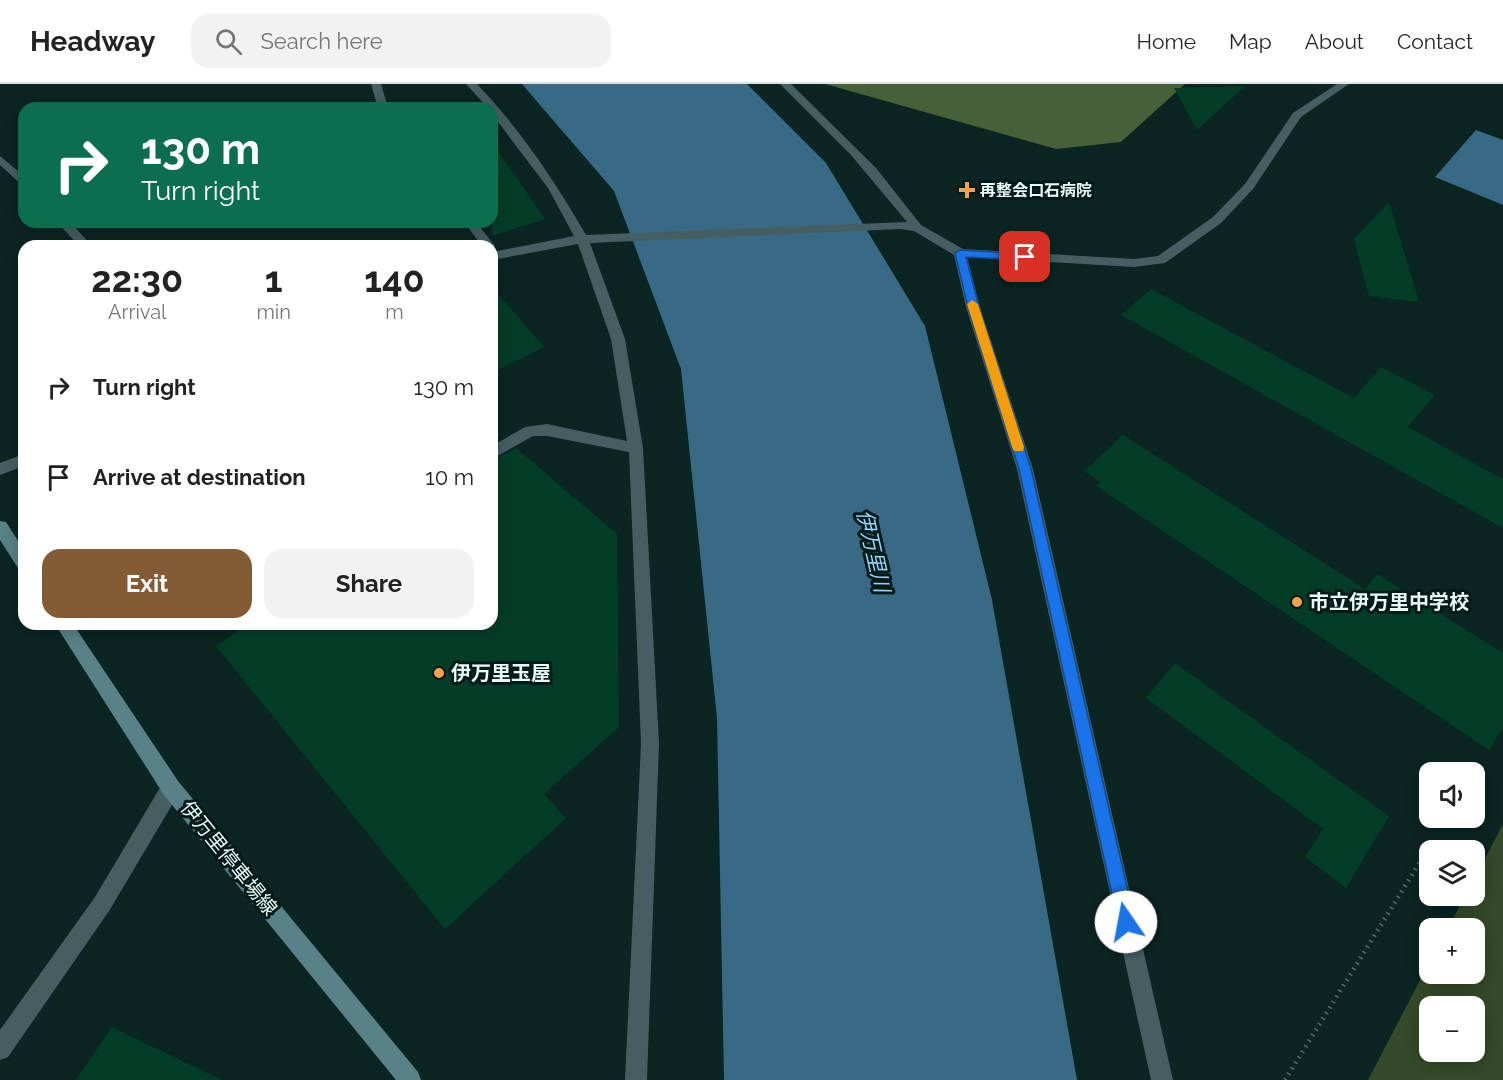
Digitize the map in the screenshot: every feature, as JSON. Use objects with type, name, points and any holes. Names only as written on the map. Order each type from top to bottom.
[{"type":"main road","points":[[0,527],[18,554]]},
{"type":"main road","name":"伊万里停車場線","points":[[68,630],[171,788],[410,1080]]},
{"type":"street","points":[[376,84],[381,102]]},
{"type":"street","points":[[471,84],[488,102]]},
{"type":"street","points":[[785,84],[825,121],[902,207],[917,228]]},
{"type":"street","points":[[498,251],[582,239],[900,225],[917,228],[960,253],[1134,263],[1161,260],[1217,220],[1249,186],[1297,115],[1344,84]]},
{"type":"street","points":[[498,114],[553,187],[582,239],[618,339],[636,448],[650,743],[636,1080]]},
{"type":"street","points":[[0,159],[18,177]]},
{"type":"street","points":[[69,228],[80,240]]},
{"type":"street","points":[[960,253],[973,307],[1025,469],[1162,1080]]},
{"type":"street","points":[[498,450],[530,431],[547,430],[636,448]]},
{"type":"street","points":[[0,469],[18,462]]},
{"type":"street","points":[[0,1049],[102,904],[171,788]]},
{"type":"path","points":[[1285,1080],[1419,862]]},
{"type":"green space","points":[[825,84],[1185,84],[1121,142],[1056,149]]},
{"type":"green space","points":[[1503,824],[1503,1080],[1368,1080],[1419,982],[1419,984],[1485,984],[1485,918],[1453,918],[1460,906],[1485,906],[1485,859]]},
{"type":"water","name":"伊万里川","points":[[522,84],[747,84],[826,163],[925,326],[992,600],[1077,1080],[724,1080],[717,718],[681,369],[614,191]]},
{"type":"water","points":[[1476,130],[1503,140],[1503,205],[1435,177]]},
{"type":"building","points":[[1245,86],[1197,130],[1174,88]]},
{"type":"building","points":[[498,151],[545,219],[492,236],[492,228],[498,228]]},
{"type":"building","points":[[1389,202],[1419,302],[1369,296],[1354,239]]},
{"type":"building","points":[[1151,289],[1354,398],[1381,367],[1435,395],[1408,427],[1503,479],[1503,528],[1121,315]]},
{"type":"building","points":[[498,294],[544,347],[498,370]]},
{"type":"building","points":[[1123,435],[1365,589],[1377,574],[1503,653],[1503,728],[1489,750],[1096,486],[1101,482],[1084,471]]},
{"type":"building","points":[[516,448],[617,534],[619,727],[544,794],[566,818],[445,929],[216,646],[239,630],[498,630],[498,458]]},
{"type":"building","points":[[1175,663],[1389,816],[1346,888],[1305,857],[1323,829],[1146,698]]},
{"type":"building","points":[[112,1027],[222,1080],[76,1080]]},
{"type":"slow traffic","points":[[972,304],[1018,447]]},
{"type":"place","name":"再整会口石病院","points":[[967,190]]},
{"type":"place","name":"市立伊万里中学校","points":[[1297,602]]},
{"type":"place","name":"伊万里玉屋","points":[[439,673]]},
{"type":"route","points":[[1025,257],[960,253],[973,307],[1025,469],[1126,922]]}]
